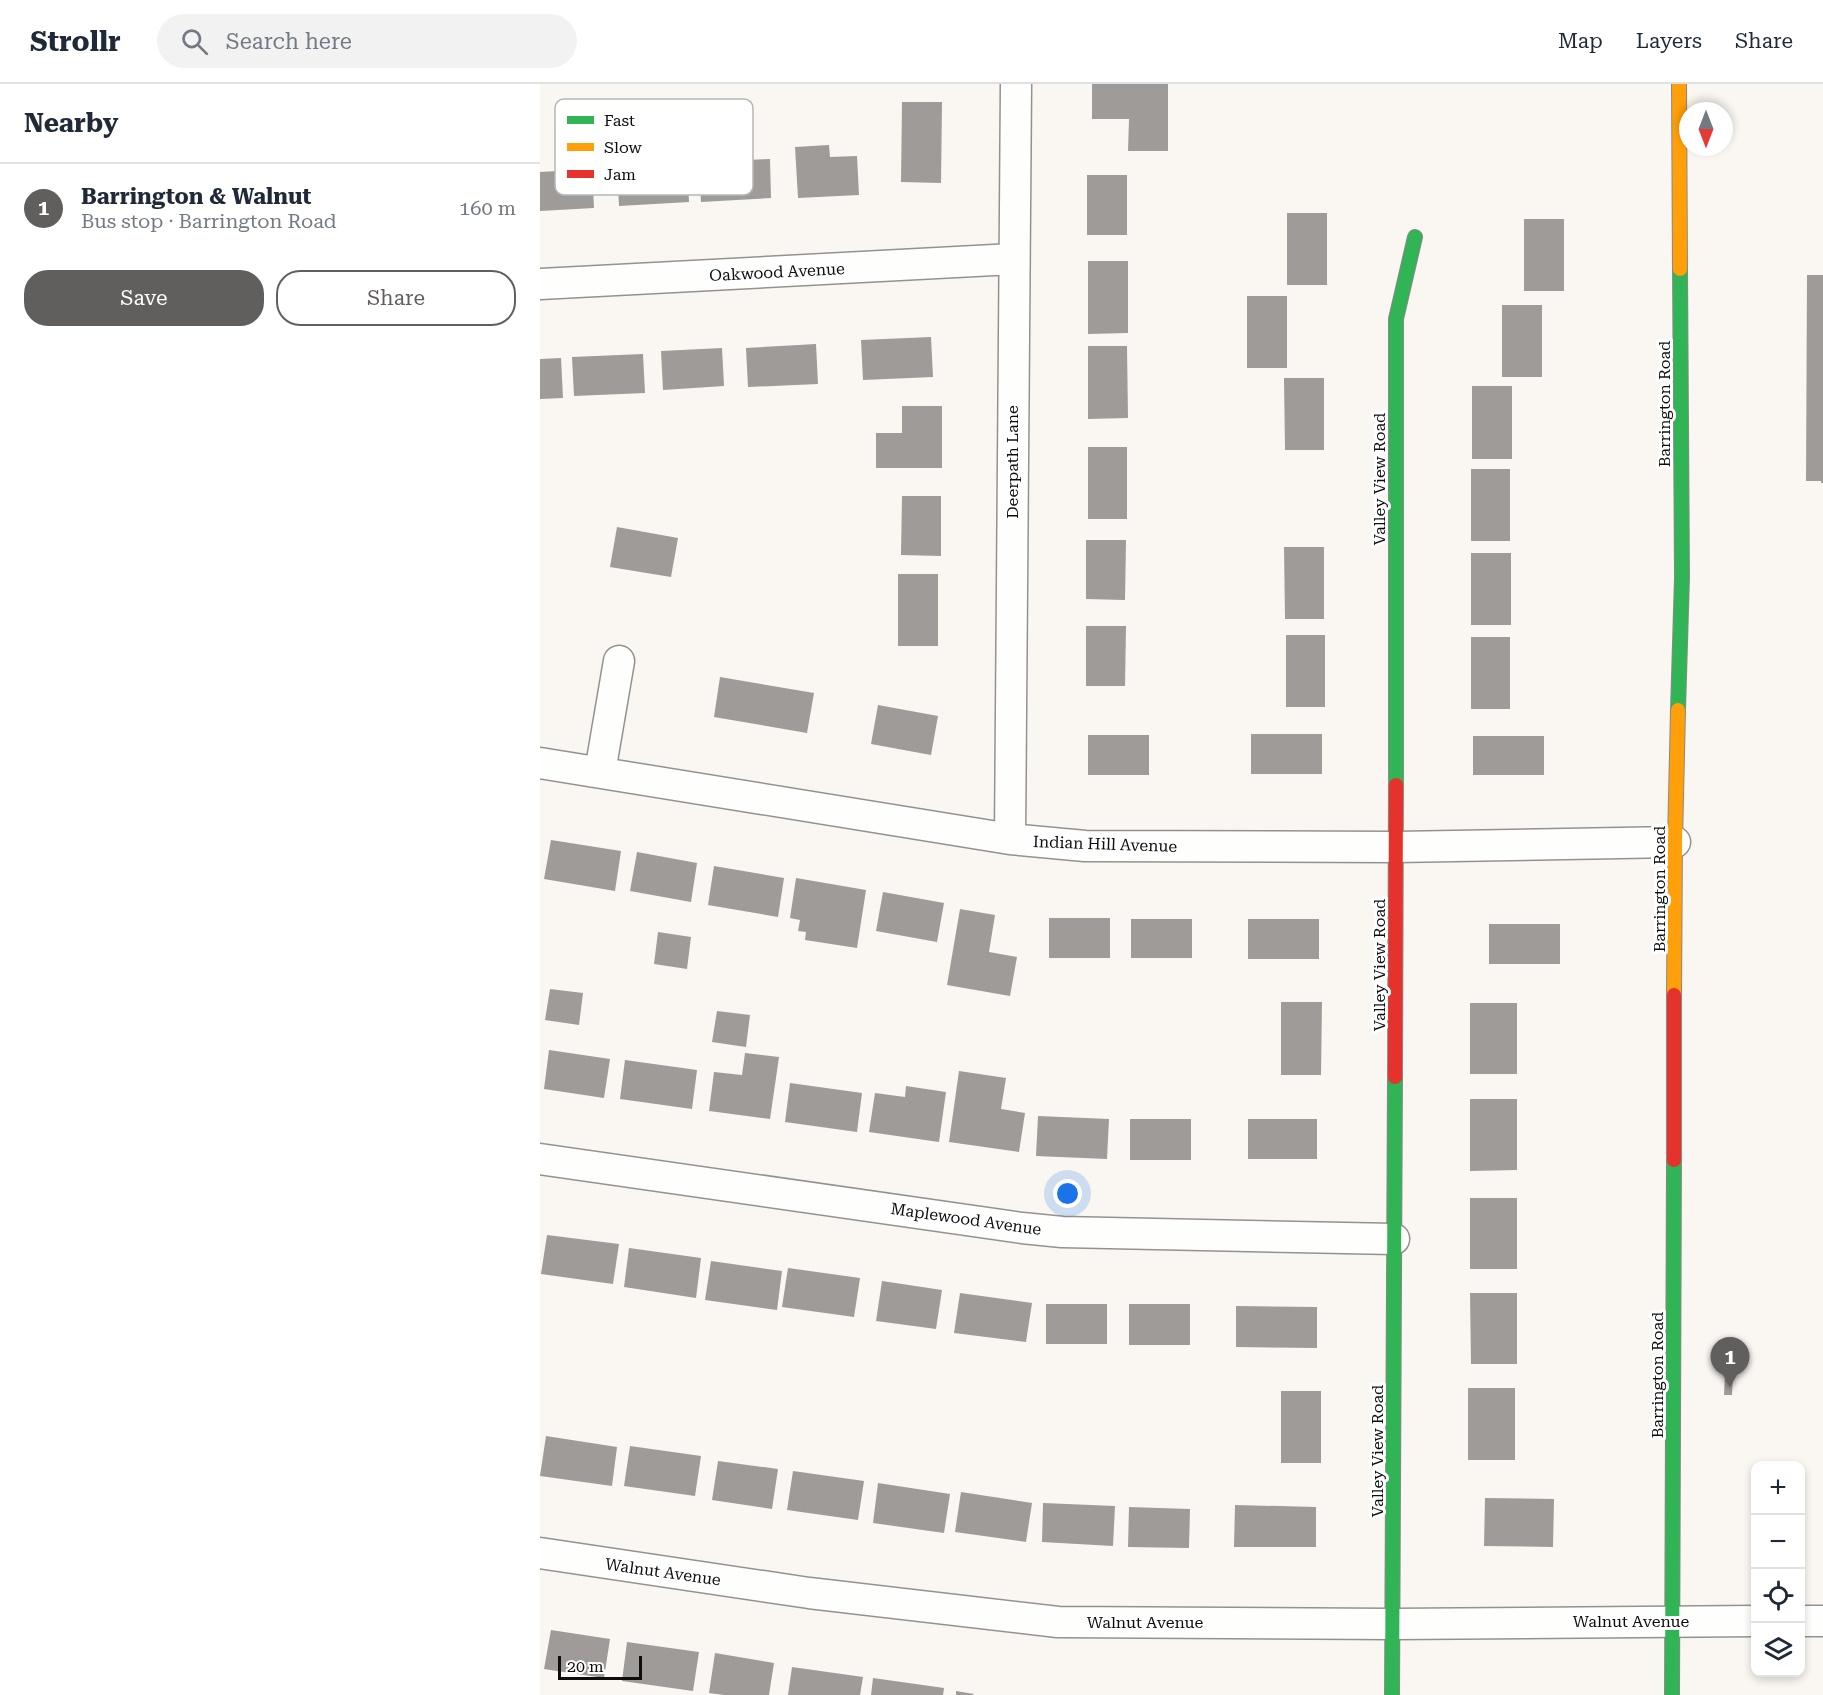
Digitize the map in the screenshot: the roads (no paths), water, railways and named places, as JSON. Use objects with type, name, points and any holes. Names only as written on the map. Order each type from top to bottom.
[{"type":"main road","name":"Barrington Road","points":[[1672,1695],[1675,842],[1682,577],[1679,84]]},
{"type":"main road","name":"Valley View Road","points":[[1392,1695],[1396,319],[1415,237]]},
{"type":"street","name":"Deerpath Lane","points":[[1010,839],[1016,84]]},
{"type":"street","name":"Oakwood Avenue","points":[[540,284],[1013,260]]},
{"type":"street","points":[[600,772],[620,661]]},
{"type":"street","name":"Indian Hill Avenue","points":[[540,763],[1010,839],[1085,846],[1396,847],[1675,842]]},
{"type":"street","name":"Maplewood Avenue","points":[[540,1159],[1062,1232],[1394,1239]]},
{"type":"street","name":"Walnut Avenue","points":[[540,1553],[809,1593],[1058,1622],[1393,1624],[1751,1621]]},
{"type":"street","points":[[1805,1621],[1823,1621]]},
{"type":"place","name":"Barrington & Walnut","points":[[1730,1387]]}]
